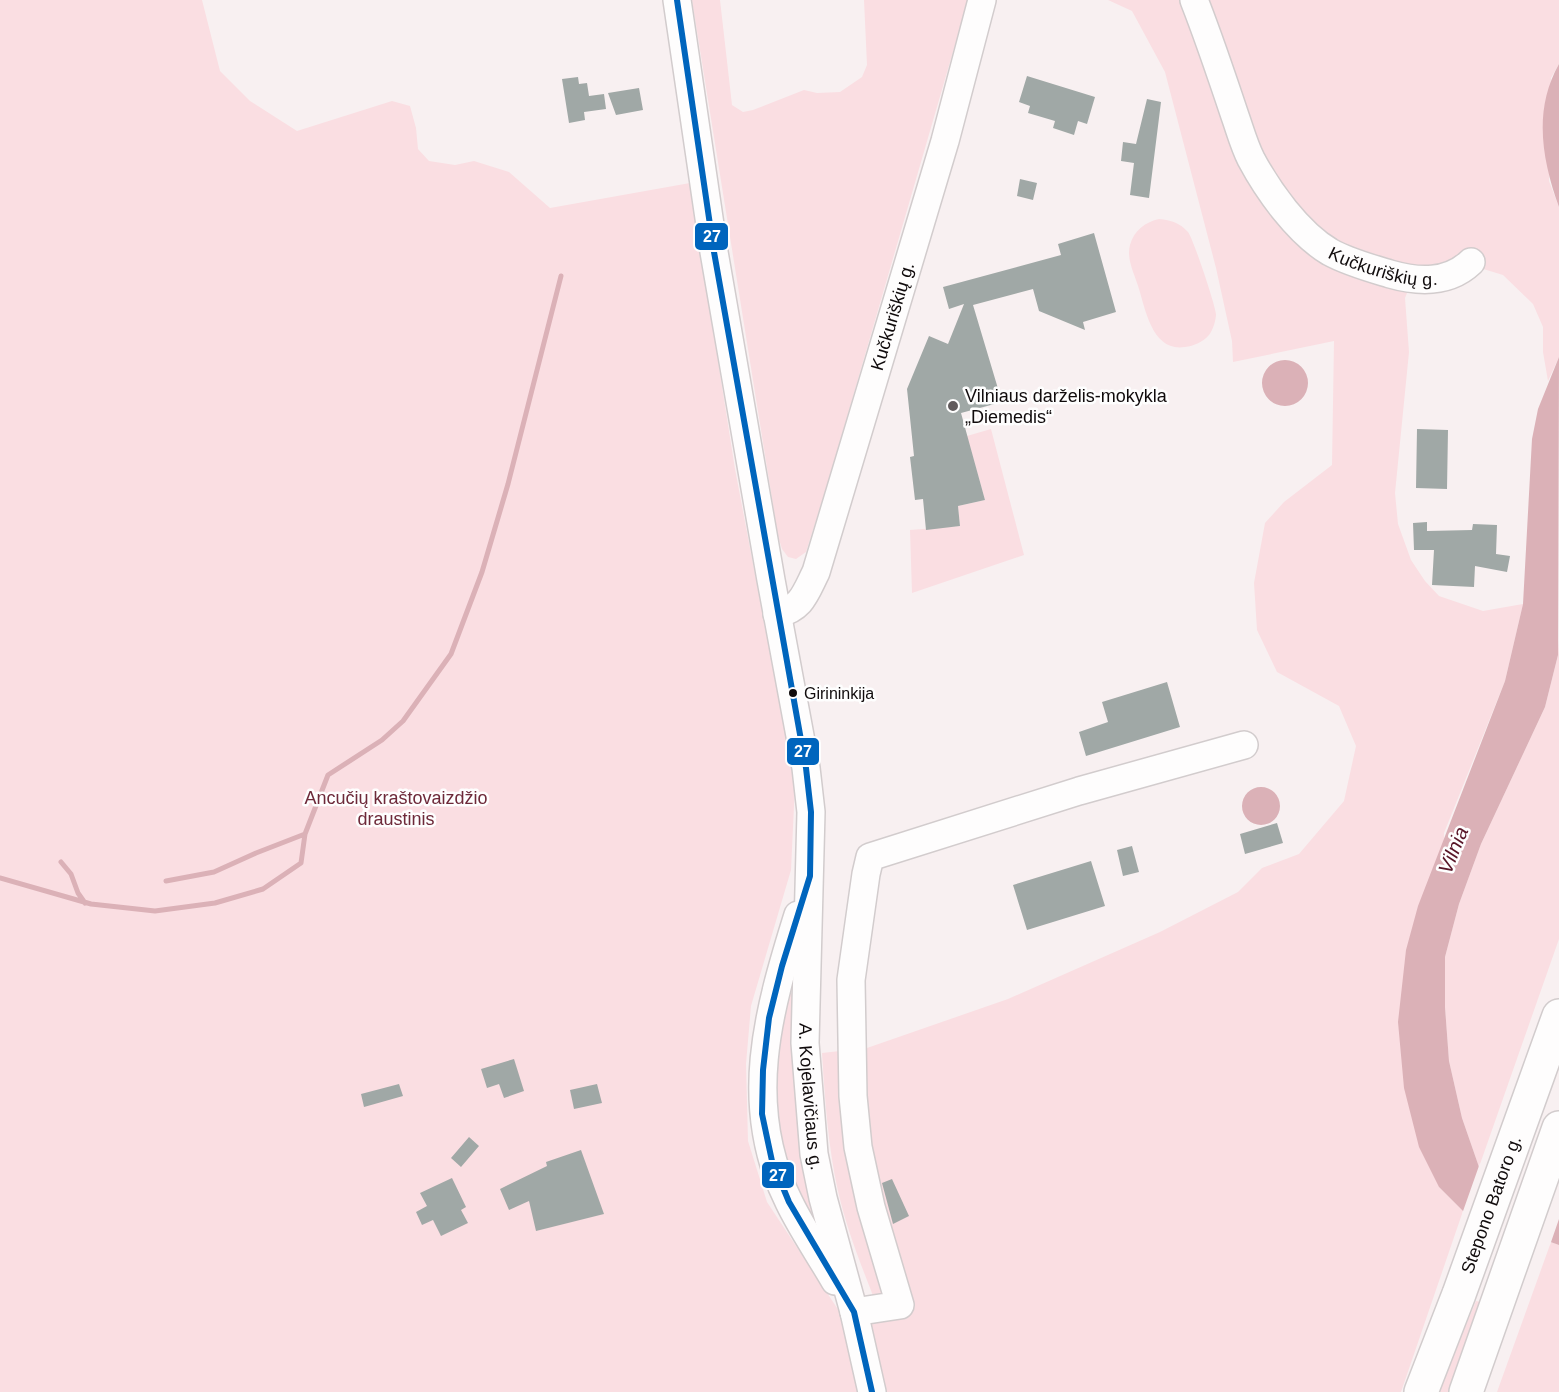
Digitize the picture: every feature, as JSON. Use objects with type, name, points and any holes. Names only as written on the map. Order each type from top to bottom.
[{"type":"main road","name":"Stepono Batoro g.","points":[[1420,1392],[1459,1294],[1559,1016]]},
{"type":"main road","name":"Stepono Batoro g.","points":[[1466,1392],[1559,1128]]},
{"type":"street","name":"A. Kojelavičiaus g.","points":[[677,0],[712,241],[777,615],[807,768],[811,812],[805,1032],[814,1154],[872,1392]]},
{"type":"street","name":"Kučkuriškių g.","points":[[777,615],[797,606],[805,596],[819,564],[860,420],[945,141],[982,0]]},
{"type":"street","name":"Kučkuriškių g.","points":[[1194,0],[1251,158],[1276,198],[1304,233],[1330,252],[1404,278],[1425,280],[1444,278],[1461,271],[1471,262]]},
{"type":"street","points":[[854,1312],[900,1305],[864,1177],[858,1147],[853,1096],[851,980],[870,857],[1079,790],[1244,745]]},
{"type":"street","name":"A. Kojelavičiaus g.","points":[[810,876],[782,966],[769,1018],[763,1070],[762,1114],[772,1161],[789,1202],[854,1312]]},
{"type":"green space","name":"Ancučių kraštovaizdžio draustinis","points":[[0,0],[202,0],[220,71],[250,101],[297,131],[392,101],[410,106],[416,128],[418,149],[429,161],[455,165],[474,161],[509,172],[550,208],[690,183],[735,469],[795,785],[791,870],[751,1006],[746,1064],[748,1141],[767,1202],[845,1320],[882,1319],[852,1240],[838,1191],[829,1140],[822,1053],[867,1048],[1008,999],[1160,932],[1238,892],[1262,868],[1299,854],[1344,801],[1356,746],[1339,706],[1277,672],[1257,630],[1254,583],[1265,523],[1284,502],[1332,465],[1334,341],[1233,362],[1232,341],[1216,268],[1165,72],[1132,11],[1108,0],[1559,0],[1559,64],[1551,78],[1549,181],[1559,207],[1559,357],[1548,381],[1543,352],[1543,327],[1533,304],[1503,275],[1467,264],[1420,266],[1405,298],[1409,352],[1395,493],[1398,524],[1411,560],[1425,581],[1439,596],[1483,611],[1523,604],[1505,681],[1444,833],[1439,1187],[1463,1211],[1401,1392],[0,1392]]},
{"type":"green space","points":[[692,0],[720,0],[732,105],[743,112],[804,90],[817,93],[840,92],[862,77],[867,65],[864,0],[968,0],[829,479],[806,552],[796,559],[788,557],[782,549],[778,536]]},
{"type":"green space","points":[[1159,219],[1175,222],[1188,232],[1215,308],[1215,319],[1210,333],[1204,340],[1192,346],[1174,347],[1158,337],[1148,319],[1130,261],[1129,250],[1134,235],[1145,225]]},
{"type":"green space","points":[[991,429],[1024,555],[912,593],[910,530],[960,526],[958,506],[985,500],[967,436]]},
{"type":"green space","points":[[1559,640],[1559,939],[1479,1167],[1462,1118],[1449,1061],[1445,1007],[1445,957],[1459,904],[1481,844],[1545,707],[1558,655]]},
{"type":"green space","points":[[789,992],[795,995],[818,1226],[814,1229],[776,1141],[771,1060]]},
{"type":"green space","points":[[1551,1242],[1559,1245],[1559,1392],[1497,1392]]},
{"type":"green space","points":[[1476,1301],[1481,1302],[1453,1392],[1438,1392]]},
{"type":"water","points":[[1559,64],[1559,207],[1548,171],[1543,117],[1551,81]]},
{"type":"water","name":"Vilnia","points":[[1559,357],[1558,655],[1545,707],[1481,844],[1459,904],[1445,957],[1445,1007],[1449,1061],[1462,1118],[1479,1167],[1488,1175],[1559,1214],[1559,1245],[1463,1211],[1439,1187],[1419,1147],[1404,1088],[1398,1022],[1406,950],[1418,906],[1505,681],[1523,604],[1532,439],[1538,409]]},
{"type":"water","points":[[1285,360],[1301,367],[1308,383],[1301,399],[1285,406],[1269,399],[1262,383],[1269,367]]},
{"type":"water","points":[[1261,787],[1274,793],[1280,806],[1274,819],[1261,825],[1248,819],[1242,806],[1248,793]]},
{"type":"pier","points":[[1480,1163],[1489,1173],[1559,1210],[1559,1219],[1550,1245],[1462,1214]]},
{"type":"building","points":[[1027,76],[1095,97],[1087,124],[1078,121],[1074,135],[1053,128],[1055,121],[1028,113],[1030,106],[1019,102]]},
{"type":"building","points":[[578,77],[579,84],[587,83],[589,96],[604,94],[606,109],[584,112],[585,120],[569,123],[562,79]]},
{"type":"building","points":[[639,88],[643,110],[616,115],[608,93]]},
{"type":"building","points":[[1147,99],[1161,102],[1149,198],[1130,195],[1134,163],[1121,161],[1123,142],[1136,144]]},
{"type":"building","points":[[1020,179],[1037,183],[1033,200],[1017,196]]},
{"type":"building","points":[[1094,233],[1116,312],[1083,322],[1085,330],[1039,311],[1033,289],[973,305],[1002,402],[961,413],[985,500],[958,506],[960,526],[926,530],[923,499],[915,500],[910,457],[914,456],[907,389],[929,336],[948,344],[964,304],[949,309],[943,287],[1061,255],[1058,244]]},
{"type":"building","points":[[1417,429],[1448,430],[1447,489],[1416,488]]},
{"type":"building","points":[[1427,522],[1427,531],[1472,530],[1473,524],[1497,525],[1496,554],[1510,556],[1507,572],[1475,566],[1474,587],[1432,585],[1434,550],[1414,550],[1413,523]]},
{"type":"building","points":[[1167,682],[1180,727],[1086,756],[1079,732],[1108,722],[1102,702]]},
{"type":"building","points":[[1277,823],[1283,843],[1245,854],[1240,834]]},
{"type":"building","points":[[1132,846],[1139,872],[1123,876],[1117,850]]},
{"type":"building","points":[[1091,861],[1105,906],[1027,930],[1013,885]]},
{"type":"building","points":[[514,1059],[524,1091],[504,1098],[499,1084],[487,1088],[481,1069]]},
{"type":"building","points":[[399,1084],[403,1096],[364,1107],[361,1094]]},
{"type":"building","points":[[597,1084],[602,1103],[574,1109],[570,1090]]},
{"type":"building","points":[[469,1137],[479,1146],[461,1167],[451,1158]]},
{"type":"building","points":[[581,1150],[604,1214],[536,1231],[529,1201],[509,1210],[500,1189],[547,1166],[546,1162]]},
{"type":"building","points":[[452,1178],[466,1207],[461,1210],[468,1223],[441,1236],[433,1220],[422,1225],[416,1212],[427,1206],[420,1193]]},
{"type":"building","points":[[892,1179],[909,1216],[893,1224],[882,1183]]},
{"type":"waterway","points":[[0,878],[91,904],[155,911],[215,903],[263,889],[301,863],[305,834],[328,775],[382,740],[403,721],[451,654],[482,572],[508,484],[561,276]]},
{"type":"waterway","points":[[166,881],[214,872],[305,834]]},
{"type":"waterway","points":[[61,862],[71,874],[78,893],[85,903]]},
{"type":"transit line","name":"27","points":[[677,0],[714,252],[806,768],[811,812],[810,876],[782,966],[769,1018],[763,1070],[762,1114],[772,1161],[789,1202],[854,1312],[872,1392]]},
{"type":"place","name":"Vilniaus darželis-mokykla „Diemedis“","points":[[953,406]]},
{"type":"place","name":"Girininkija","points":[[793,693]]}]
